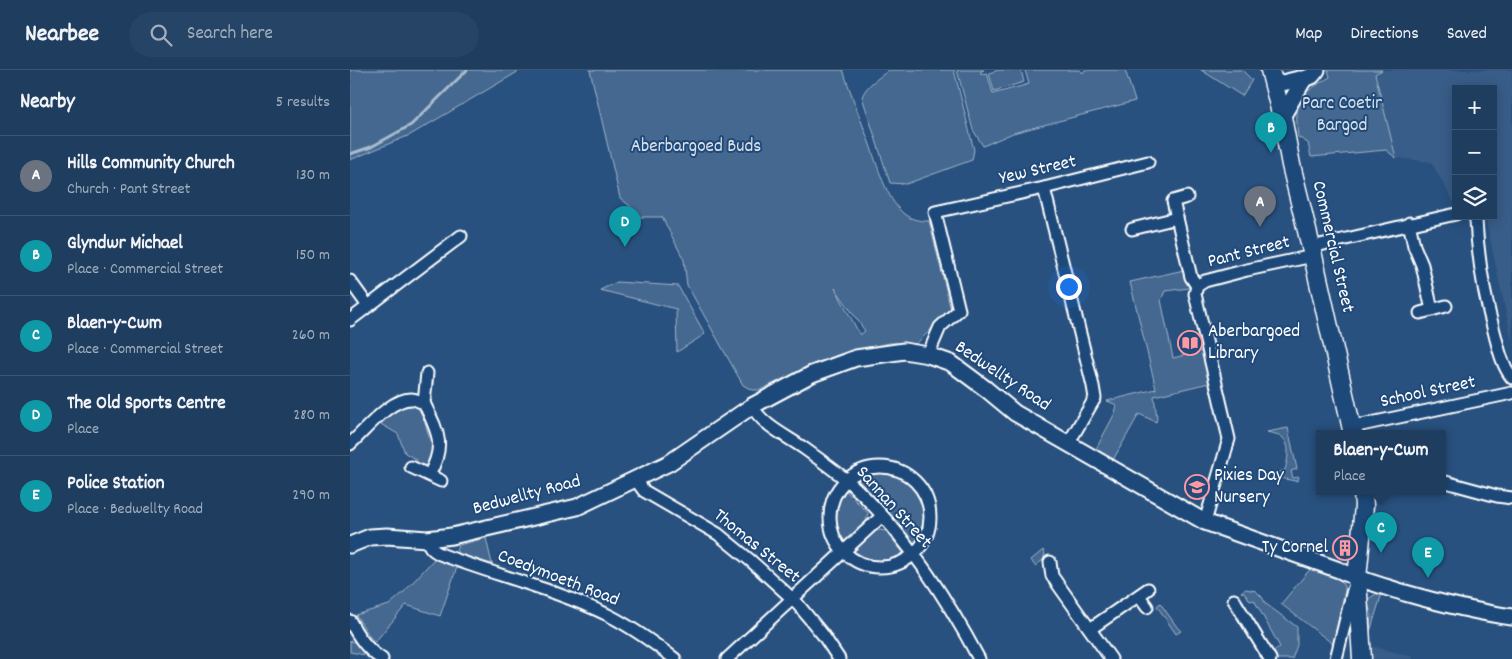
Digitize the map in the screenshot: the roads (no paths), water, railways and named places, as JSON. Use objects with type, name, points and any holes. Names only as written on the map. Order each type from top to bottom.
[{"type":"main road","points":[[1282,117],[1304,80],[1312,76],[1317,70]]},
{"type":"main road","points":[[1272,74],[1304,80]]},
{"type":"main road","name":"Commercial Street","points":[[1272,74],[1352,430]]},
{"type":"main road","name":"Bedwellty Road","points":[[351,542],[370,537],[388,536],[427,539],[452,536],[577,506],[669,463],[752,406],[812,374],[856,358],[904,351],[928,355],[951,363],[1015,413],[1205,522],[1357,578],[1439,602],[1512,617]]},
{"type":"main road","points":[[1362,659],[1357,578],[1364,506],[1363,495]]},
{"type":"street","name":"Yew Street","points":[[928,355],[940,326],[959,310],[935,212],[1044,188],[1148,162]]},
{"type":"street","points":[[1044,188],[1091,375],[1095,398],[1068,444]]},
{"type":"street","points":[[1186,197],[1173,200],[1191,277],[1197,286]]},
{"type":"street","name":"Pant Street","points":[[1205,522],[1229,439],[1195,294],[1197,286],[1205,281],[1409,223],[1452,215]]},
{"type":"street","points":[[1132,229],[1177,218]]},
{"type":"street","points":[[1476,220],[1477,251],[1485,299],[1501,357],[1506,371],[1512,378]]},
{"type":"street","points":[[1409,223],[1414,246],[1422,265],[1432,310]]},
{"type":"street","points":[[350,320],[461,236]]},
{"type":"street","points":[[350,281],[368,306]]},
{"type":"street","points":[[1420,313],[1446,306]]},
{"type":"street","points":[[427,373],[424,403],[434,423],[440,446],[435,464],[429,475]]},
{"type":"street","name":"School Street","points":[[1356,430],[1512,393]]},
{"type":"street","points":[[350,444],[384,410],[400,402],[413,399],[424,403]]},
{"type":"street","name":"Sannan Street","points":[[752,406],[766,423],[847,480],[882,516],[941,593],[979,659]]},
{"type":"street","points":[[411,467],[441,481]]},
{"type":"street","points":[[875,467],[898,470],[917,482],[926,496],[930,510],[930,526],[921,547],[904,561],[896,565],[882,567],[872,567],[855,561],[842,552],[833,538],[829,524],[829,506],[836,491],[847,480],[860,470],[875,467]]},
{"type":"street","name":"Thomas Street","points":[[636,480],[644,491],[718,534],[751,561],[792,599],[823,635],[839,659]]},
{"type":"street","points":[[1446,482],[1497,496],[1512,498]]},
{"type":"street","points":[[727,659],[882,516]]},
{"type":"street","name":"Coedymoeth Road","points":[[427,539],[433,550],[440,554],[572,600],[609,616],[645,636],[675,659]]},
{"type":"street","points":[[1050,562],[1052,576],[1111,659]]},
{"type":"street","points":[[1336,659],[1357,578]]},
{"type":"street","points":[[1090,629],[1144,592],[1147,607]]},
{"type":"street","points":[[1234,600],[1270,659]]},
{"type":"street","points":[[351,628],[375,655],[382,659]]},
{"type":"waterway","points":[[350,154],[371,147],[411,125],[467,70]]},
{"type":"place","name":"Glyndwr Michael","points":[[1271,153]]},
{"type":"place","name":"Hills Community Church","points":[[1260,227]]},
{"type":"place","name":"The Old Sports Centre","points":[[625,247]]},
{"type":"place","name":"Aberbargoed Library","points":[[1190,343]]},
{"type":"place","name":"Pixies Day Nursery","points":[[1197,487]]},
{"type":"place","name":"Ty Cornel","points":[[1345,548]]},
{"type":"place","name":"Blaen-y-Cwm","points":[[1381,553]]},
{"type":"place","name":"Police Station","points":[[1428,578]]},
{"type":"park label","name":"Parc Coetir Bargod","points":[[1342,115]]},
{"type":"park label","name":"Aberbargoed Buds","points":[[696,147]]}]
